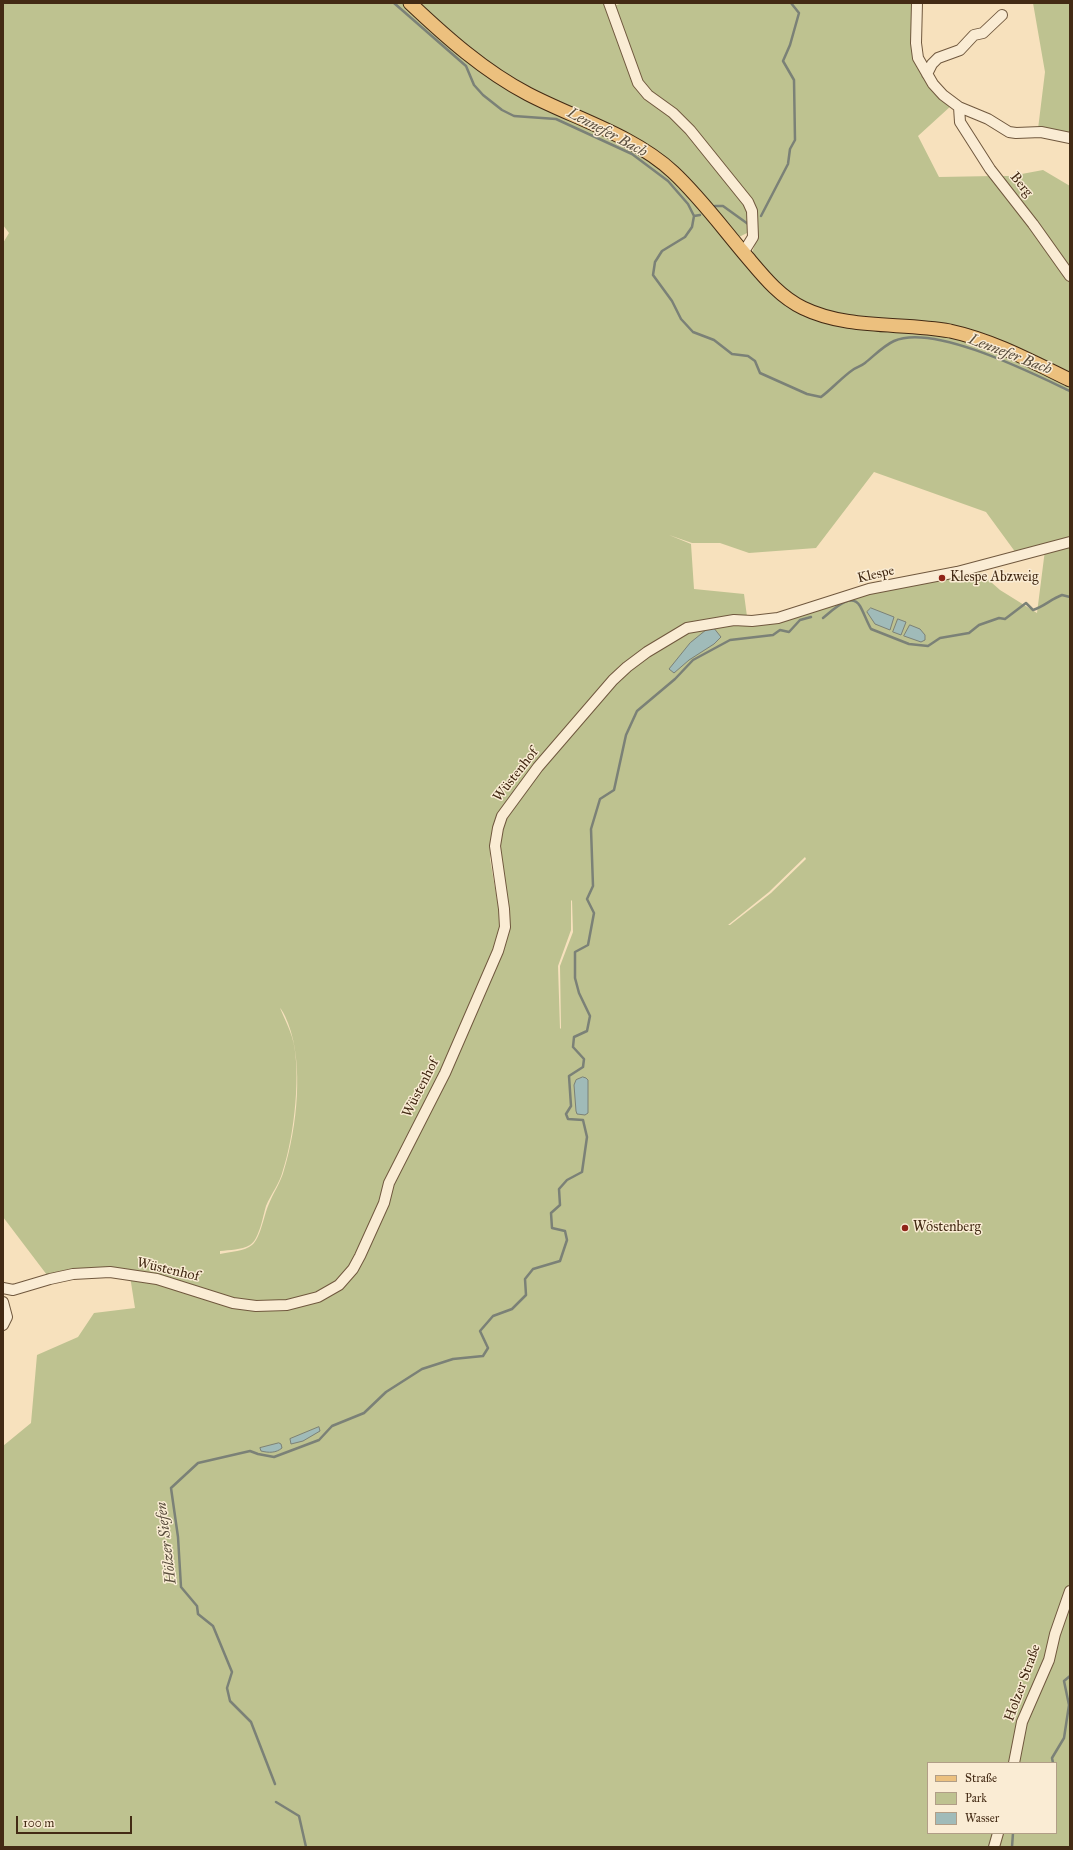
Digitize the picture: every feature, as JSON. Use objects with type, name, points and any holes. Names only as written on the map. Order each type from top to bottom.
[{"type":"main road","points":[[410,3],[443,34],[468,54],[526,93],[628,142],[650,154],[673,172],[768,282],[786,298],[820,315],[861,322],[950,331],[988,342],[1070,380]]},
{"type":"street","points":[[609,3],[638,83],[648,95],[673,113],[690,130],[748,202],[752,211],[753,237],[743,253]]},
{"type":"street","points":[[917,3],[916,43],[918,58],[927,74],[943,95],[959,107],[988,119],[1009,132],[1041,132],[1070,138]]},
{"type":"street","points":[[927,74],[932,64],[938,58],[960,50],[974,35],[983,33],[1002,15]]},
{"type":"street","name":"Berg","points":[[959,107],[960,122],[990,169],[1033,224],[1070,276]]},
{"type":"street","name":"Klespe","points":[[687,628],[734,620],[752,621],[778,618],[869,589],[957,572],[1070,542]]},
{"type":"street","name":"Wüstenhof","points":[[3,1288],[13,1290],[50,1279],[74,1274],[110,1272],[157,1279],[233,1303],[256,1306],[287,1305],[318,1297],[339,1285],[353,1269],[360,1256],[384,1203],[389,1183],[445,1072],[498,951],[505,927],[504,909],[495,846],[502,816],[538,767],[613,680],[647,652],[687,628]]},
{"type":"street","points":[[3,1302],[7,1317],[3,1325]]},
{"type":"street","name":"Holzer Straße","points":[[1014,1762],[1022,1722],[1049,1660],[1054,1634],[1070,1591]]},
{"type":"street","points":[[994,1847],[998,1834]]},
{"type":"green space","points":[[3,3],[608,3],[626,55],[628,55],[612,6],[624,3],[916,3],[913,33],[914,47],[918,60],[923,72],[931,83],[952,105],[918,136],[939,177],[994,176],[1034,227],[1070,283],[1070,376],[1011,347],[951,328],[817,311],[786,292],[751,256],[757,237],[758,226],[755,213],[749,200],[731,172],[690,124],[684,131],[711,158],[745,200],[749,221],[747,233],[737,238],[680,172],[672,176],[779,298],[812,316],[844,325],[902,329],[954,337],[1009,354],[1070,386],[1070,539],[1016,553],[986,512],[874,472],[816,548],[749,553],[720,543],[692,543],[669,535],[691,544],[694,589],[744,594],[748,624],[776,622],[833,605],[859,591],[975,568],[1000,590],[1037,613],[1045,550],[1070,543],[1070,1847],[996,1847],[1002,1834],[1057,1834],[1057,1762],[927,1762],[927,1834],[997,1834],[992,1847],[3,1847],[3,1446],[31,1423],[37,1355],[78,1337],[94,1313],[135,1308],[130,1276],[169,1284],[223,1301],[222,1295],[182,1283],[111,1269],[88,1268],[66,1270],[47,1275],[3,1217],[3,243],[9,233],[3,225]],"holes":[[[497,822],[499,825],[495,839],[493,858],[501,911],[502,934],[497,956],[464,1024],[461,1023],[494,956],[500,933],[499,911],[490,859],[492,838]],[[805,857],[806,859],[771,893],[728,925],[769,892]],[[572,900],[573,932],[560,966],[560,1029],[558,966],[571,930]],[[280,1008],[288,1023],[293,1039],[295,1049],[288,1026]],[[295,1052],[297,1096],[289,1153],[283,1174],[268,1206],[260,1233],[255,1242],[249,1247],[220,1254],[220,1251],[243,1248],[253,1242],[258,1233],[266,1206],[282,1175],[290,1140],[295,1104]]]},
{"type":"green space","points":[[1033,3],[1070,3],[1070,137],[1038,129],[1045,72]]},
{"type":"green space","points":[[1043,170],[1070,186],[1070,280],[997,176],[1011,176]]},
{"type":"water","points":[[871,608],[894,617],[890,630],[875,624],[867,612]]},
{"type":"water","points":[[898,619],[906,622],[901,635],[893,632]]},
{"type":"water","points":[[910,625],[920,629],[925,635],[925,640],[921,642],[904,636]]},
{"type":"water","points":[[710,627],[713,627],[721,637],[714,644],[689,660],[674,673],[669,669],[690,643]]},
{"type":"water","points":[[583,1077],[588,1080],[588,1113],[585,1115],[577,1114],[574,1085],[576,1080]]},
{"type":"water","points":[[319,1427],[320,1431],[303,1441],[291,1444],[290,1439]]},
{"type":"water","points":[[279,1443],[281,1444],[282,1448],[275,1452],[261,1451],[260,1448]]},
{"type":"waterway","name":"Lennefer Bach","points":[[394,3],[466,66],[474,85],[483,95],[502,110],[514,116],[556,119],[632,154],[668,181],[688,204],[694,216],[692,227],[685,237],[662,251],[655,262],[653,275],[672,301],[681,319],[693,332],[714,340],[732,354],[748,356],[755,361],[760,373],[807,394],[821,397],[855,368],[865,363],[886,346],[894,341],[911,337],[933,339],[957,344],[982,352],[1070,391]]},
{"type":"waterway","points":[[761,216],[788,164],[790,149],[795,140],[794,80],[783,61],[790,45],[799,13],[791,3]]},
{"type":"waterway","points":[[715,206],[723,206],[748,224]]},
{"type":"waterway","name":"Lennefer Bach","points":[[694,216],[700,215]]},
{"type":"waterway","name":"Hölzer Siefen","points":[[823,618],[836,607],[847,601],[856,602],[860,606],[871,629],[909,644],[928,646],[940,638],[969,633],[979,625],[999,618],[1005,619],[1026,603],[1033,610],[1062,595],[1070,597]]},
{"type":"waterway","name":"Hölzer Siefen","points":[[275,1784],[251,1722],[230,1701],[227,1688],[232,1672],[213,1626],[198,1614],[197,1606],[181,1587],[178,1537],[171,1488],[198,1463],[250,1451],[274,1457],[319,1440],[332,1426],[364,1413],[386,1392],[422,1369],[453,1359],[483,1356],[488,1348],[480,1331],[493,1316],[512,1309],[526,1295],[525,1279],[533,1269],[560,1261],[567,1240],[565,1231],[552,1228],[551,1213],[560,1205],[559,1189],[567,1180],[582,1172],[587,1137],[583,1120],[568,1119],[566,1114],[571,1106],[569,1076],[583,1067],[584,1059],[573,1047],[574,1037],[587,1031],[590,1016],[579,993],[575,978],[575,952],[588,945],[594,913],[587,899],[593,886],[591,829],[600,799],[614,790],[626,735],[637,711],[675,679],[693,660],[730,640],[773,635],[780,630],[789,632],[800,620],[811,617]]},
{"type":"waterway","points":[[1053,1762],[1052,1758],[1064,1738],[1069,1705],[1064,1681],[1070,1676]]},
{"type":"waterway","name":"Hölzer Siefen","points":[[276,1802],[299,1816],[306,1847]]},
{"type":"waterway","points":[[1012,1847],[1013,1834]]},
{"type":"place","name":"Klespe Abzweig","points":[[942,578]]},
{"type":"place","name":"Wöstenberg","points":[[905,1228]]}]
